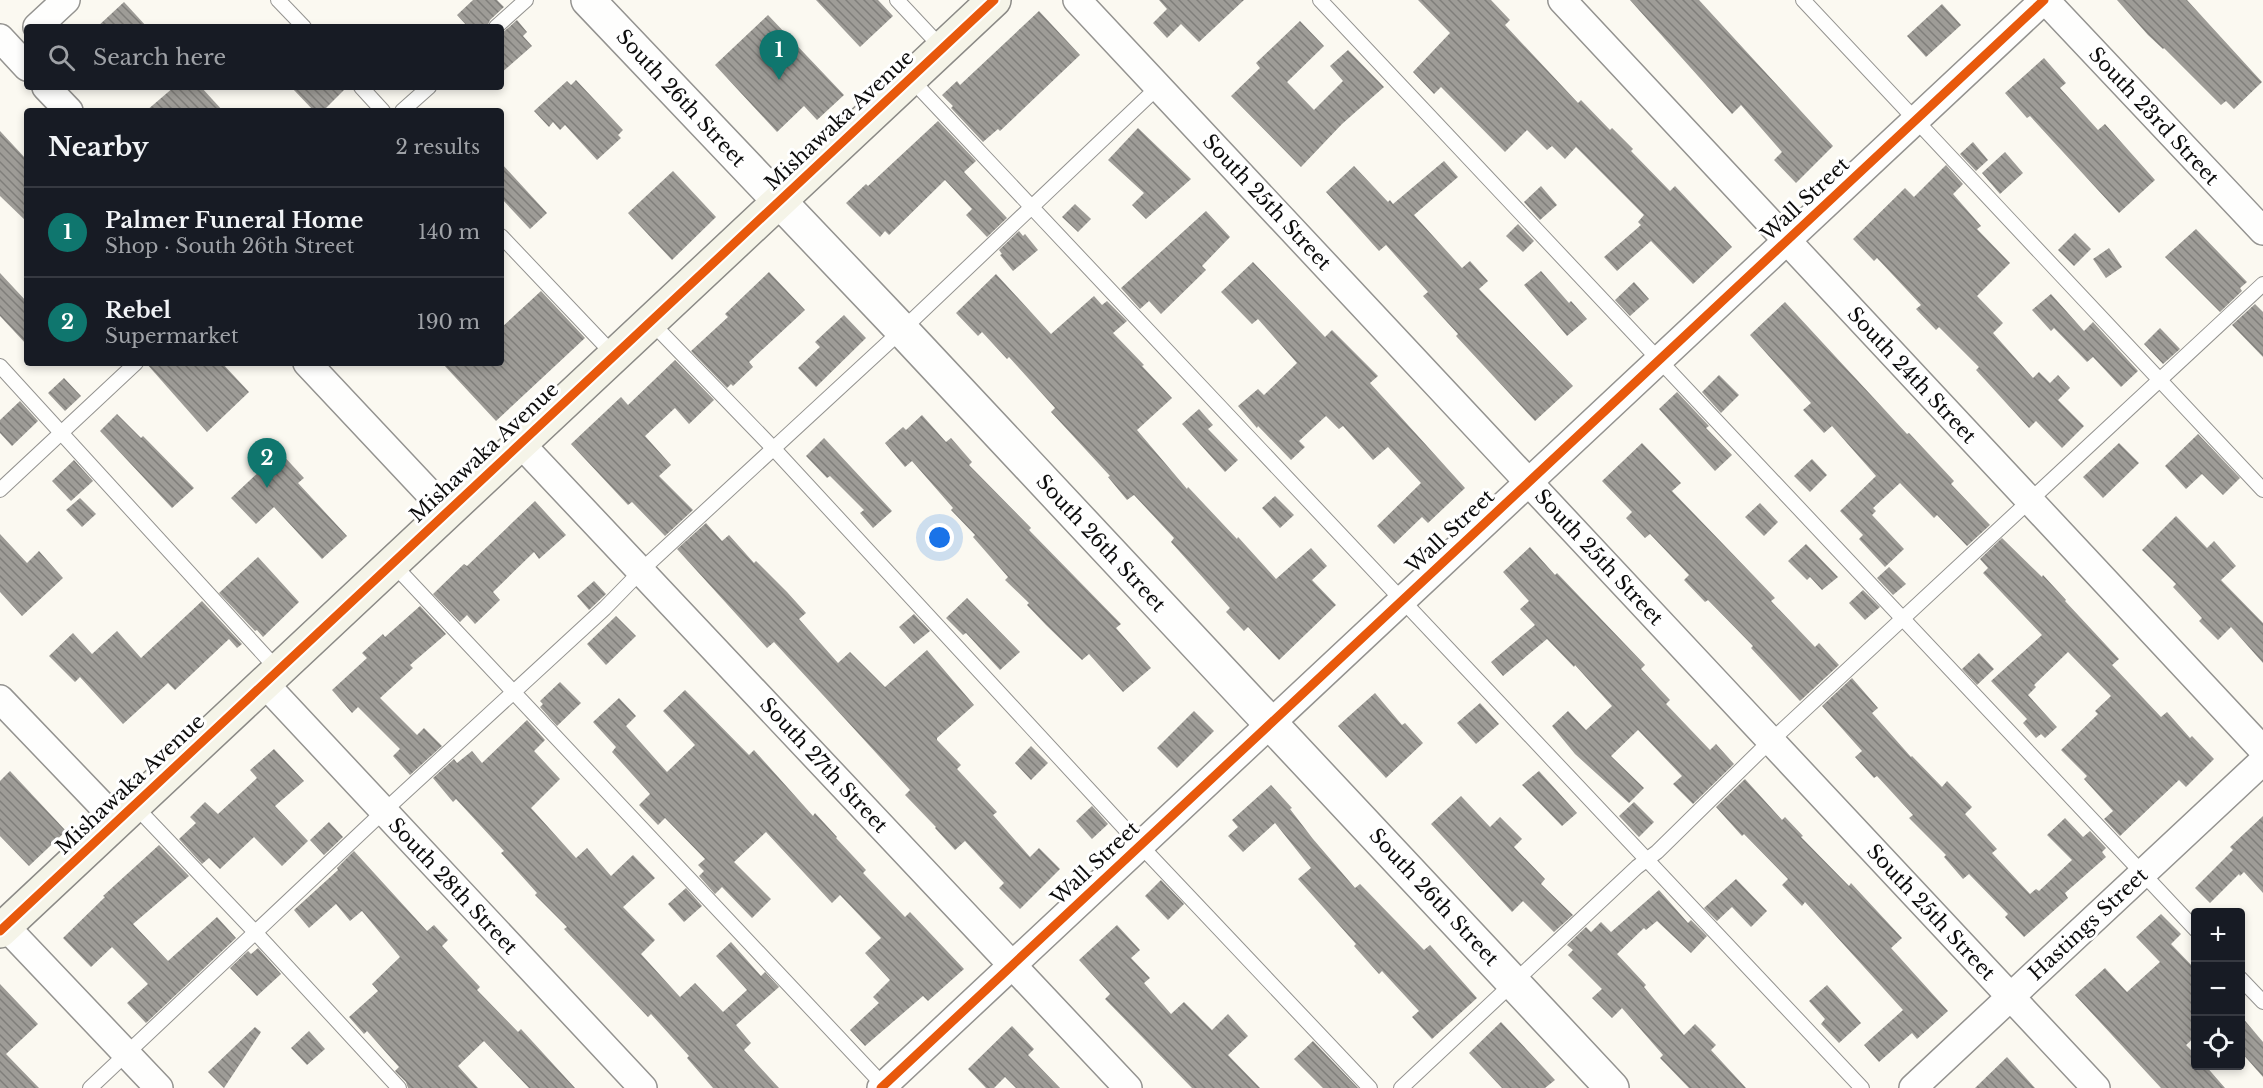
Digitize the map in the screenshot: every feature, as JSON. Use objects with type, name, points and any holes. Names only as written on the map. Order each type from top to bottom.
[{"type":"main road","name":"Mishawaka Avenue","points":[[3,928],[994,0]]},
{"type":"street","points":[[40,24],[66,0]]},
{"type":"street","name":"South 26th Street","points":[[588,0],[902,330],[1612,1088]]},
{"type":"street","name":"South 25th Street","points":[[1077,0],[2096,1088]]},
{"type":"street","name":"South 24th Street","points":[[1562,0],[2263,750]]},
{"type":"street","name":"Wall Street","points":[[883,1087],[2045,0]]},
{"type":"street","name":"South 23rd Street","points":[[2045,0],[2263,231]]},
{"type":"street","points":[[49,90],[66,108]]},
{"type":"street","points":[[311,366],[447,512]]},
{"type":"street","name":"South 27th Street","points":[[520,443],[1128,1088]]},
{"type":"street","name":"South 28th Street","points":[[271,676],[383,812],[643,1088]]},
{"type":"street","points":[[0,699],[126,813]]},
{"type":"street","name":"Hastings Street","points":[[1913,1088],[2263,761]]},
{"type":"street","points":[[3,928],[159,1088]]},
{"type":"lane","points":[[278,0],[301,24]]},
{"type":"lane","points":[[499,24],[526,0]]},
{"type":"lane","points":[[897,0],[942,48]]},
{"type":"lane","points":[[1320,0],[2191,925]]},
{"type":"lane","points":[[1803,0],[2263,490]]},
{"type":"lane","points":[[910,78],[1863,1088]]},
{"type":"lane","points":[[90,1088],[383,812],[902,330],[1158,87]]},
{"type":"lane","points":[[364,90],[380,108]]},
{"type":"lane","points":[[405,108],[426,90]]},
{"type":"lane","points":[[504,239],[614,355]]},
{"type":"lane","points":[[1401,1088],[2263,284]]},
{"type":"lane","points":[[650,321],[774,449],[1140,845],[1370,1088]]},
{"type":"lane","points":[[0,366],[61,432],[271,676]]},
{"type":"lane","points":[[0,490],[133,366]]},
{"type":"lane","points":[[392,563],[883,1087]]},
{"type":"lane","points":[[126,813],[255,932],[399,1088]]},
{"type":"lane","points":[[2245,982],[2263,1002]]},
{"type":"building","points":[[473,0],[497,0],[504,7],[488,24],[465,24],[457,15]]},
{"type":"building","points":[[816,0],[878,0],[893,16],[860,47]]},
{"type":"building","points":[[1159,0],[1244,0],[1199,42],[1181,24],[1167,38],[1153,23],[1167,9]]},
{"type":"building","points":[[1418,0],[1491,0],[1510,20],[1505,25],[1578,103],[1581,100],[1610,130],[1612,128],[1670,191],[1675,186],[1732,247],[1693,284],[1651,241],[1617,271],[1604,257],[1641,225],[1638,222],[1644,215],[1576,147],[1565,159],[1552,146],[1547,150],[1527,130],[1505,152],[1441,87],[1434,94],[1413,72],[1450,33]]},
{"type":"building","points":[[1630,0],[1699,0],[1833,146],[1796,183],[1774,160],[1782,152],[1741,105],[1732,114]]},
{"type":"building","points":[[2117,0],[2187,0],[2262,82],[2234,109],[2226,101],[2221,105],[2148,35]]},
{"type":"building","points":[[124,2],[144,24],[100,24]]},
{"type":"building","points":[[1942,4],[1961,25],[1926,57],[1907,36]]},
{"type":"building","points":[[1039,11],[1080,55],[1000,131],[998,129],[983,142],[942,95],[957,81],[960,85]]},
{"type":"building","points":[[768,15],[844,95],[817,120],[804,106],[777,132],[715,65]]},
{"type":"building","points":[[517,20],[527,32],[523,36],[532,46],[504,70],[504,31]]},
{"type":"building","points":[[1300,21],[1324,46],[1287,82],[1314,110],[1343,81],[1330,66],[1348,50],[1384,87],[1342,124],[1301,167],[1231,96],[1260,68],[1256,63]]},
{"type":"building","points":[[2044,58],[2066,83],[2060,88],[2098,130],[2105,124],[2155,180],[2119,213],[2030,116],[2027,118],[2005,93]]},
{"type":"building","points":[[576,80],[623,130],[618,135],[621,138],[597,160],[565,125],[560,130],[553,122],[549,127],[534,111],[567,81],[571,85]]},
{"type":"building","points":[[170,90],[204,90],[220,108],[150,108]]},
{"type":"building","points":[[294,90],[344,90],[326,108],[311,108]]},
{"type":"building","points":[[938,121],[976,161],[964,172],[1007,218],[987,237],[966,215],[972,209],[945,180],[889,235],[885,231],[880,237],[846,203],[866,184],[868,186]]},
{"type":"building","points":[[1138,128],[1191,179],[1146,219],[1132,205],[1144,193],[1108,160]]},
{"type":"building","points":[[0,131],[24,157],[24,219],[0,196]]},
{"type":"building","points":[[1973,142],[1988,160],[1976,171],[1960,154]]},
{"type":"building","points":[[2005,152],[2023,173],[2000,194],[1982,173]]},
{"type":"building","points":[[1444,161],[1458,177],[1414,215],[1462,268],[1470,261],[1488,281],[1479,289],[1573,386],[1535,421],[1456,336],[1458,334],[1423,296],[1428,292],[1386,245],[1379,251],[1326,192],[1354,166],[1388,202],[1390,200],[1393,204]]},
{"type":"building","points":[[1946,165],[1963,184],[1953,194],[1981,226],[1977,229],[2010,263],[1977,296],[2003,323],[1993,333],[2033,378],[2039,372],[2050,383],[2058,375],[2070,388],[2058,400],[2084,426],[2062,448],[2036,421],[2029,428],[1976,370],[1979,367],[1939,327],[1936,330],[1916,309],[1921,305],[1877,258],[1874,261],[1853,239],[1905,188],[1914,197]]},
{"type":"building","points":[[504,166],[547,213],[530,229],[504,201]]},
{"type":"building","points":[[673,171],[716,217],[672,260],[628,213]]},
{"type":"building","points":[[1541,186],[1557,205],[1540,220],[1524,202]]},
{"type":"building","points":[[1075,204],[1091,219],[1078,232],[1062,217]]},
{"type":"building","points":[[1206,211],[1230,237],[1202,266],[1206,270],[1161,314],[1149,301],[1140,309],[1121,288]]},
{"type":"building","points":[[1518,224],[1534,241],[1523,252],[1506,236]]},
{"type":"building","points":[[2196,229],[2247,282],[2240,288],[2242,291],[2220,312],[2165,257]]},
{"type":"building","points":[[1019,231],[1023,236],[1025,234],[1038,250],[1013,271],[1000,255],[1002,254],[999,250]]},
{"type":"building","points":[[2075,233],[2091,249],[2074,266],[2058,250]]},
{"type":"building","points":[[2109,248],[2122,267],[2106,278],[2093,259]]},
{"type":"building","points":[[1253,262],[1325,337],[1332,330],[1378,376],[1370,383],[1465,488],[1428,523],[1422,517],[1394,544],[1377,526],[1421,483],[1388,447],[1373,460],[1343,426],[1339,429],[1326,416],[1299,441],[1305,447],[1291,460],[1258,426],[1257,428],[1238,406],[1258,389],[1264,395],[1297,363],[1258,319],[1252,324],[1221,292]]},
{"type":"building","points":[[1541,271],[1569,303],[1571,301],[1587,319],[1567,336],[1524,285]]},
{"type":"building","points":[[769,272],[805,310],[749,362],[753,367],[733,386],[731,384],[727,388],[691,351],[728,317],[725,314]]},
{"type":"building","points":[[0,273],[24,299],[24,342],[0,316]]},
{"type":"building","points":[[996,274],[1051,334],[1094,296],[1102,305],[1107,301],[1127,321],[1113,333],[1172,398],[1137,430],[1187,489],[1188,487],[1237,539],[1238,537],[1276,579],[1311,548],[1327,566],[1312,580],[1336,605],[1279,660],[1248,627],[1244,631],[1226,612],[1230,608],[1171,542],[1174,538],[1134,495],[1127,500],[1108,477],[1110,476],[1051,412],[1055,408],[1009,357],[1007,359],[982,332],[978,336],[956,313]]},
{"type":"building","points":[[1634,282],[1649,299],[1630,316],[1615,300]]},
{"type":"building","points":[[541,291],[585,338],[496,421],[445,366],[504,366],[504,325]]},
{"type":"building","points":[[2051,294],[2084,331],[2093,322],[2138,371],[2121,387],[2093,357],[2087,362],[2054,328],[2051,331],[2032,310]]},
{"type":"building","points":[[1785,302],[1907,434],[1909,433],[1954,481],[1951,484],[1990,525],[1967,546],[1937,515],[1934,518],[1900,483],[1873,508],[1876,511],[1872,515],[1904,549],[1885,567],[1859,539],[1863,535],[1840,511],[1876,476],[1832,426],[1824,433],[1803,410],[1811,403],[1750,335]]},
{"type":"building","points":[[2255,304],[2263,312],[2263,357],[2232,325]]},
{"type":"building","points":[[844,315],[866,338],[816,387],[798,368],[820,347],[815,342]]},
{"type":"building","points":[[2160,328],[2180,349],[2163,364],[2144,344]]},
{"type":"building","points":[[675,360],[714,400],[689,424],[675,408],[645,436],[671,465],[659,476],[693,510],[665,536],[632,502],[628,505],[571,444],[621,397],[628,405]]},
{"type":"building","points":[[149,366],[225,366],[249,392],[207,432]]},
{"type":"building","points":[[1719,375],[1739,395],[1721,413],[1702,392]]},
{"type":"building","points":[[64,378],[81,396],[65,411],[48,393]]},
{"type":"building","points":[[1677,392],[1709,426],[1706,428],[1732,455],[1715,471],[1659,409]]},
{"type":"building","points":[[20,401],[38,421],[12,446],[0,433],[0,420]]},
{"type":"building","points":[[1199,409],[1213,425],[1208,429],[1238,460],[1225,472],[1182,424]]},
{"type":"building","points":[[117,414],[141,438],[143,436],[194,488],[172,508],[100,431]]},
{"type":"building","points":[[922,415],[946,442],[951,438],[972,462],[969,465],[1121,624],[1116,628],[1151,668],[1123,692],[1089,654],[1082,660],[1046,625],[1027,605],[1029,603],[1005,580],[1008,577],[912,461],[905,467],[885,443],[903,427],[906,430]]},
{"type":"building","points":[[2198,434],[2240,478],[2223,495],[2202,474],[2186,489],[2165,466]]},
{"type":"building","points":[[824,438],[892,511],[873,528],[860,513],[864,510],[806,456]]},
{"type":"building","points":[[1642,443],[1681,483],[1672,491],[1775,598],[1771,601],[1815,647],[1819,643],[1839,665],[1800,701],[1751,648],[1753,646],[1708,600],[1705,602],[1684,580],[1689,575],[1650,534],[1645,538],[1626,518],[1632,512],[1602,481]]},
{"type":"building","points":[[2119,443],[2139,463],[2103,498],[2083,477]]},
{"type":"building","points":[[280,452],[304,478],[298,483],[347,536],[322,559],[274,507],[256,524],[231,498]]},
{"type":"building","points":[[1812,459],[1827,475],[1810,492],[1794,476]]},
{"type":"building","points":[[74,460],[93,481],[71,501],[52,481]]},
{"type":"building","points":[[1275,496],[1294,515],[1280,528],[1262,508]]},
{"type":"building","points":[[80,498],[96,514],[82,527],[66,510]]},
{"type":"building","points":[[535,501],[566,535],[539,559],[534,552],[493,592],[500,600],[475,624],[467,615],[460,622],[433,594],[464,564],[467,566]]},
{"type":"building","points":[[1760,503],[1778,522],[1764,536],[1745,517]]},
{"type":"building","points":[[2176,516],[2207,548],[2214,541],[2236,566],[2221,580],[2263,623],[2263,663],[2231,627],[2218,640],[2199,621],[2202,618],[2173,587],[2176,584],[2142,550]]},
{"type":"building","points":[[706,523],[722,541],[729,535],[754,563],[756,561],[787,592],[806,613],[799,619],[838,663],[850,652],[885,687],[927,650],[974,705],[937,740],[961,765],[957,769],[997,812],[993,815],[1030,857],[1039,848],[1060,869],[1020,909],[999,888],[1004,883],[965,841],[955,850],[905,795],[910,790],[774,642],[767,648],[677,549]]},
{"type":"building","points":[[0,534],[27,563],[39,551],[63,578],[22,616],[0,592]]},
{"type":"building","points":[[2002,538],[2042,577],[2043,575],[2119,659],[2112,665],[2161,717],[2167,712],[2190,738],[2192,736],[2214,759],[2186,787],[2179,780],[2120,836],[2104,819],[2113,811],[2084,779],[2087,776],[2061,750],[2098,714],[2095,711],[2111,696],[2068,652],[2034,685],[2036,687],[2028,695],[2057,727],[2045,738],[2041,734],[2036,738],[2023,723],[2027,719],[1991,681],[2042,635],[1983,573],[1988,568],[1980,559]]},
{"type":"building","points":[[1806,544],[1838,577],[1822,590],[1810,577],[1807,580],[1788,561]]},
{"type":"building","points":[[1530,547],[1645,665],[1641,669],[1670,700],[1666,704],[1710,750],[1716,744],[1734,764],[1693,804],[1673,784],[1682,776],[1638,730],[1611,756],[1644,788],[1629,803],[1575,754],[1552,726],[1568,711],[1586,730],[1612,706],[1575,665],[1574,667],[1547,639],[1503,676],[1491,662],[1535,625],[1520,609],[1529,601],[1503,572]]},
{"type":"building","points":[[258,557],[299,602],[263,637],[219,593]]},
{"type":"building","points":[[1889,567],[1906,584],[1893,595],[1877,578]]},
{"type":"building","points":[[594,581],[606,594],[589,610],[577,596]]},
{"type":"building","points":[[1863,590],[1880,607],[1865,620],[1849,603]]},
{"type":"building","points":[[967,598],[1020,652],[1000,670],[966,633],[963,635],[946,618]]},
{"type":"building","points":[[202,601],[242,644],[237,648],[229,639],[175,690],[168,683],[123,724],[80,677],[75,682],[49,656],[73,633],[92,654],[117,631],[141,658]]},
{"type":"building","points":[[420,606],[446,634],[410,665],[413,668],[380,698],[417,735],[424,728],[442,746],[410,775],[393,756],[400,749],[358,707],[352,713],[332,690],[367,658],[362,653],[383,634],[385,637]]},
{"type":"building","points":[[914,614],[930,631],[914,644],[899,627]]},
{"type":"building","points":[[616,616],[636,636],[606,665],[587,644]]},
{"type":"building","points":[[1979,653],[1994,669],[1977,685],[1962,669]]},
{"type":"building","points":[[1852,678],[1878,708],[1872,713],[1911,757],[1942,787],[1947,781],[1972,807],[1965,814],[1997,849],[1992,853],[2030,894],[2036,889],[2039,891],[2072,860],[2047,835],[2065,818],[2083,837],[2090,831],[2106,848],[2102,852],[2106,857],[2065,893],[2068,898],[2024,937],[2005,917],[2008,914],[1969,874],[1963,879],[1944,857],[1946,855],[1909,818],[1913,815],[1877,776],[1874,778],[1855,757],[1862,751],[1822,706]]},
{"type":"building","points":[[560,682],[581,703],[557,726],[540,707],[543,704],[540,701]]},
{"type":"building","points":[[685,690],[749,755],[754,750],[813,816],[815,813],[837,837],[866,870],[863,873],[905,917],[910,912],[964,969],[928,1001],[923,996],[865,1046],[850,1030],[879,1003],[873,997],[890,980],[865,953],[881,938],[840,895],[832,903],[766,832],[734,862],[771,899],[752,918],[722,887],[715,894],[699,876],[704,871],[698,865],[705,859],[665,818],[658,825],[639,805],[650,794],[612,752],[616,747],[593,722],[619,698],[636,716],[626,726],[667,772],[695,745],[663,711]]},
{"type":"building","points":[[1375,693],[1402,725],[1405,723],[1423,743],[1386,778],[1338,726]]},
{"type":"building","points":[[1480,703],[1499,724],[1476,744],[1457,723]]},
{"type":"building","points":[[1194,711],[1214,731],[1177,768],[1157,748]]},
{"type":"building","points":[[527,720],[545,740],[534,751],[560,779],[531,808],[576,858],[587,848],[611,876],[633,855],[655,878],[623,907],[655,940],[641,954],[680,997],[695,983],[723,1012],[747,990],[716,956],[731,942],[761,976],[765,972],[779,987],[736,1025],[751,1043],[744,1050],[779,1088],[713,1088],[687,1058],[689,1056],[651,1014],[648,1017],[564,929],[567,927],[535,895],[537,893],[501,853],[504,851],[456,799],[453,802],[433,778],[454,759],[457,763],[472,751],[482,763]]},
{"type":"building","points":[[1031,746],[1048,763],[1031,780],[1015,763]]},
{"type":"building","points":[[274,749],[304,781],[275,806],[308,841],[282,866],[254,837],[220,869],[209,858],[202,864],[179,839],[196,823],[190,817],[205,802],[218,814],[257,778],[250,770]]},
{"type":"building","points":[[10,771],[66,831],[29,866],[0,836],[0,781]]},
{"type":"building","points":[[1539,771],[1577,813],[1562,826],[1522,785]]},
{"type":"building","points":[[1745,779],[1782,820],[1785,817],[1803,836],[1801,837],[1849,886],[1851,883],[1902,938],[1891,948],[1948,1011],[1917,1039],[1912,1033],[1879,1062],[1864,1045],[1903,1010],[1805,902],[1802,906],[1782,885],[1788,879],[1744,834],[1742,836],[1716,807]]},
{"type":"building","points":[[1271,785],[1355,888],[1360,884],[1424,950],[1430,945],[1477,998],[1432,1039],[1412,1017],[1419,1011],[1382,971],[1379,974],[1354,946],[1356,944],[1298,879],[1311,868],[1275,823],[1243,852],[1228,836],[1238,827],[1232,820]]},
{"type":"building","points":[[1461,796],[1490,827],[1500,817],[1522,839],[1514,847],[1545,879],[1541,884],[1573,915],[1554,932],[1523,901],[1512,912],[1431,824]]},
{"type":"building","points":[[1634,802],[1654,822],[1639,837],[1619,816]]},
{"type":"building","points":[[1092,806],[1108,824],[1092,839],[1076,821]]},
{"type":"building","points":[[2263,816],[2263,893],[2244,872],[2240,876],[2239,874],[2210,903],[2195,888],[2233,850],[2230,847]]},
{"type":"building","points":[[329,822],[343,837],[324,855],[310,840]]},
{"type":"building","points":[[159,845],[189,876],[133,924],[168,961],[217,917],[236,938],[146,1023],[127,1003],[148,984],[112,947],[91,967],[63,938],[105,897],[103,896]]},
{"type":"building","points":[[354,851],[427,931],[434,925],[448,940],[442,946],[480,987],[477,990],[518,1032],[521,1029],[575,1088],[529,1088],[484,1041],[458,1066],[478,1088],[408,1088],[406,1082],[395,1071],[399,1067],[367,1031],[364,1034],[349,1017],[378,991],[372,984],[400,957],[362,911],[350,921],[336,904],[309,928],[294,910],[338,870],[337,868]]},
{"type":"building","points":[[1736,879],[1767,911],[1751,927],[1732,907],[1717,921],[1704,908]]},
{"type":"building","points":[[1161,880],[1184,904],[1168,920],[1145,896]]},
{"type":"building","points":[[686,888],[702,906],[684,922],[668,904]]},
{"type":"building","points":[[1659,890],[1688,923],[1691,920],[1707,936],[1691,953],[1657,921],[1646,930],[1644,928],[1617,954],[1646,985],[1644,987],[1684,1035],[1695,1024],[1716,1045],[1711,1050],[1746,1088],[1689,1088],[1660,1058],[1663,1055],[1622,1008],[1612,1018],[1592,998],[1602,989],[1568,955],[1573,950],[1567,945],[1586,927],[1591,932],[1601,922],[1611,932]]},
{"type":"building","points":[[2161,914],[2181,934],[2171,944],[2191,965],[2191,1040],[2186,1045],[2191,1050],[2191,1070],[2209,1070],[2225,1088],[2161,1088],[2075,995],[2105,968],[2127,992],[2160,962],[2136,937]]},
{"type":"building","points":[[1117,925],[1140,950],[1131,958],[1150,978],[1144,983],[1171,1014],[1184,1002],[1212,1030],[1228,1014],[1248,1036],[1228,1055],[1260,1088],[1192,1088],[1105,999],[1110,994],[1079,960]]},
{"type":"building","points":[[258,948],[281,974],[257,996],[230,968],[248,951],[251,954]]},
{"type":"building","points":[[0,984],[38,1024],[6,1054],[39,1088],[0,1088]]},
{"type":"building","points":[[1827,985],[1861,1023],[1839,1043],[1821,1024],[1825,1019],[1809,1001]]},
{"type":"building","points":[[2245,1021],[2263,1042],[2263,1077],[2245,1057]]},
{"type":"building","points":[[1501,1022],[1555,1080],[1545,1088],[1502,1088],[1469,1053]]},
{"type":"building","points":[[1012,1026],[1034,1049],[1028,1055],[1060,1088],[1016,1088],[1005,1077],[994,1088],[986,1088],[968,1069]]},
{"type":"building","points":[[255,1027],[261,1032],[224,1088],[208,1072]]},
{"type":"building","points":[[309,1031],[325,1049],[307,1065],[291,1048]]},
{"type":"building","points":[[1313,1041],[1358,1088],[1323,1088],[1294,1059]]},
{"type":"building","points":[[2007,1057],[2035,1088],[1975,1088]]},
{"type":"cycle path","points":[[0,931],[994,0]]},
{"type":"cycle path","points":[[881,1088],[2044,0]]},
{"type":"place","name":"Palmer Funeral Home","points":[[779,80]]},
{"type":"place","name":"Rebel","points":[[267,488]]}]
